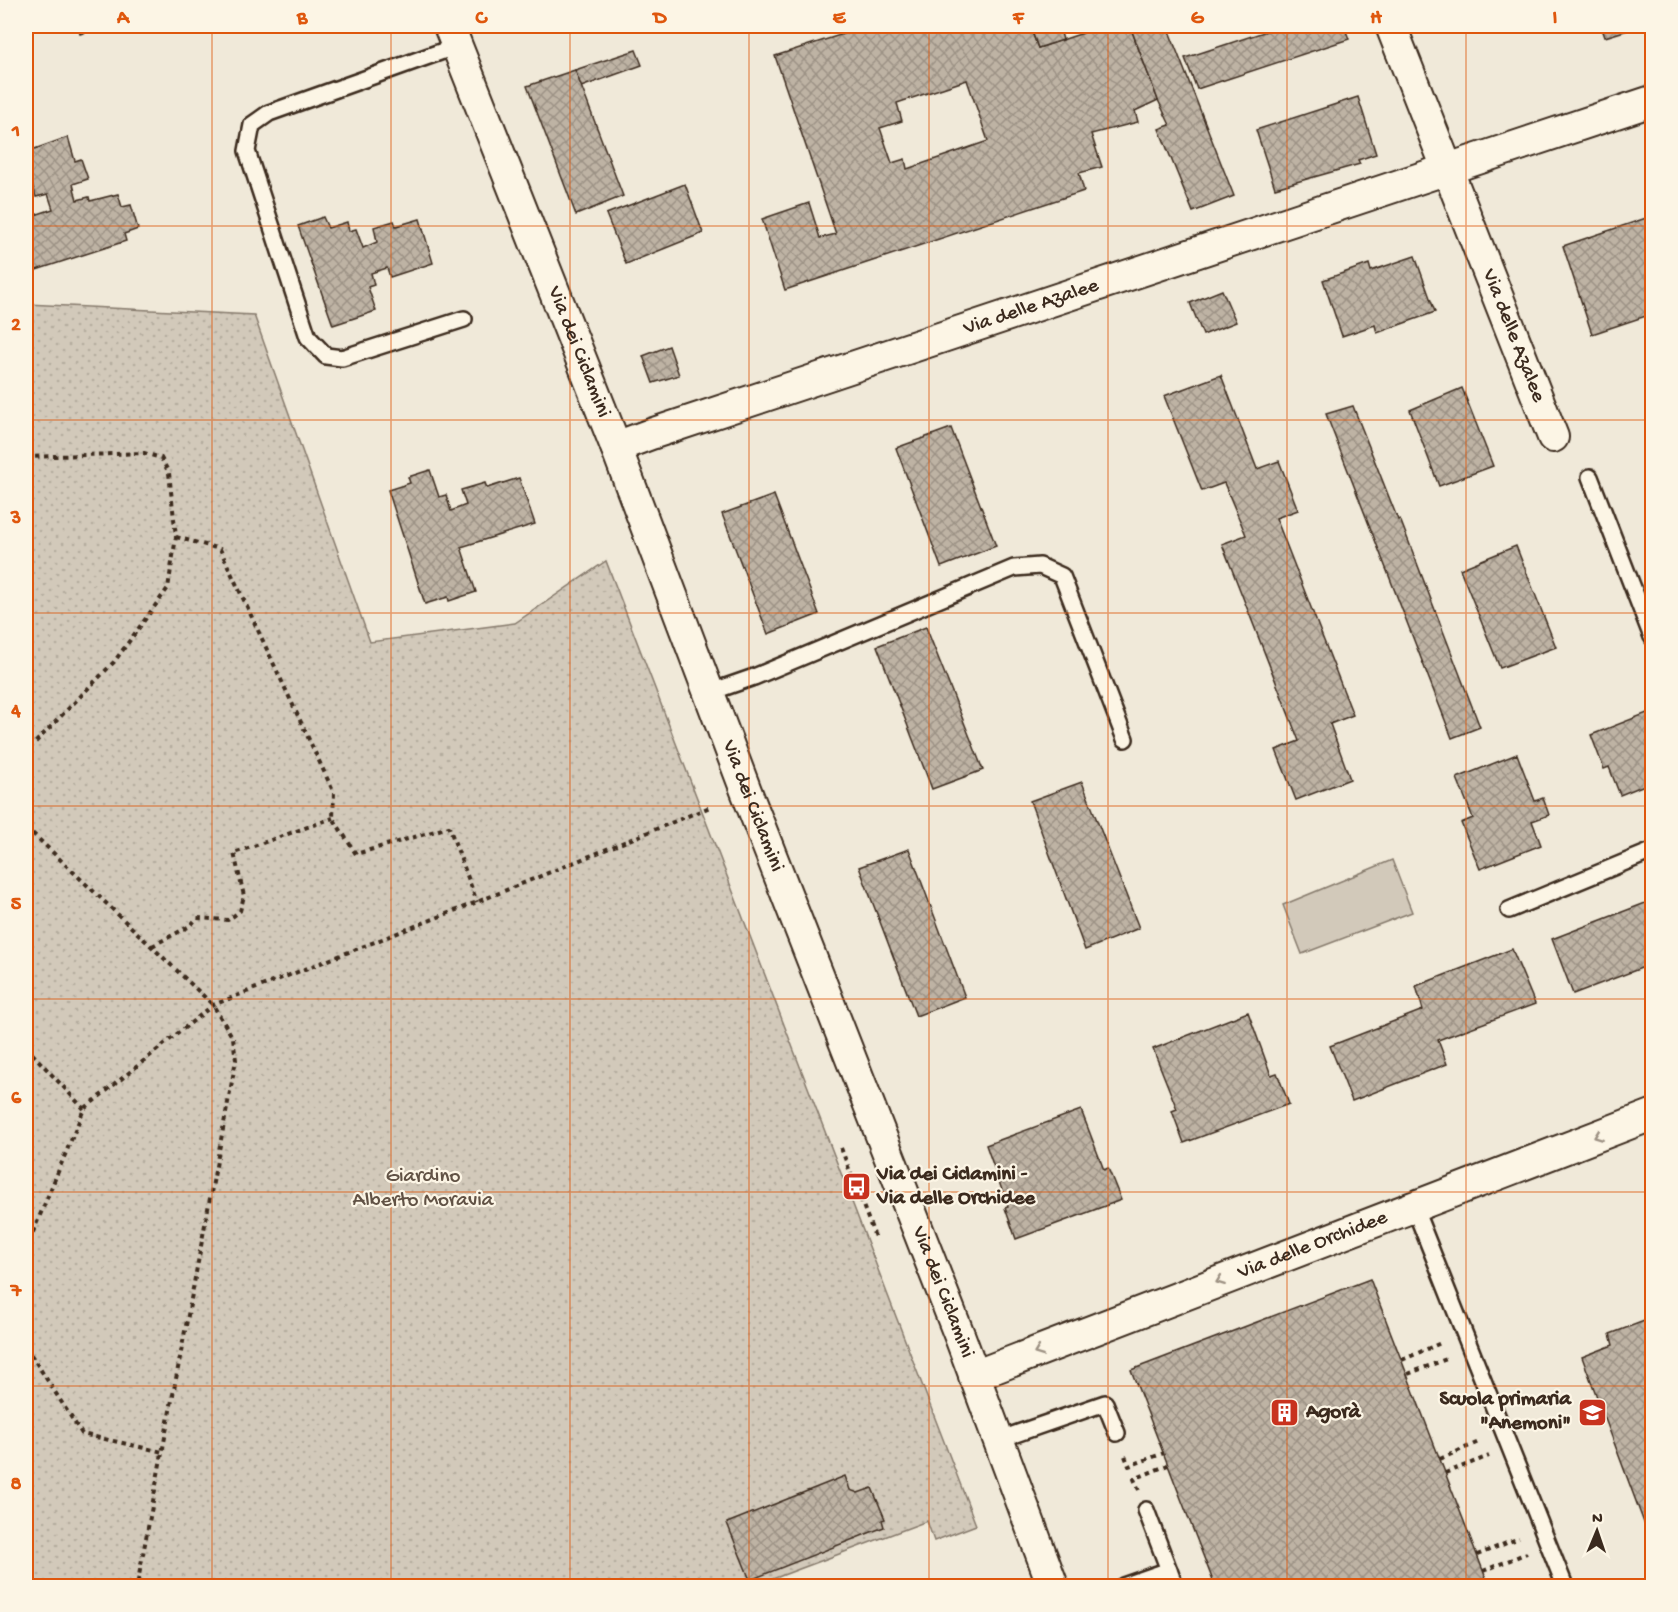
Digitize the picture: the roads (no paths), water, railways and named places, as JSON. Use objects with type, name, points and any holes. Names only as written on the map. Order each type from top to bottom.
[{"type":"street","points":[[1390,26],[1447,168]]},
{"type":"street","name":"Via dei Ciclamini","points":[[453,36],[616,447],[708,693],[975,1376],[1053,1587]]},
{"type":"street","name":"Via delle Azalee","points":[[616,447],[1653,100]]},
{"type":"street","name":"Via delle Azalee","points":[[1447,168],[1553,437]]},
{"type":"street","name":"Via delle Orchidee","points":[[975,1376],[1653,1115]]},
{"type":"lane","points":[[453,36],[269,113],[252,125],[248,151],[308,337],[326,356],[342,358],[464,319]]},
{"type":"lane","points":[[1590,477],[1653,637]]},
{"type":"lane","points":[[708,693],[754,677],[1014,568],[1040,566],[1062,576],[1125,739]]},
{"type":"lane","points":[[1509,910],[1653,851]]},
{"type":"lane","points":[[1414,1207],[1565,1587]]},
{"type":"lane","points":[[998,1440],[1105,1403],[1117,1433]]},
{"type":"lane","points":[[1146,1510],[1175,1587]]},
{"type":"lane","points":[[1123,1587],[1169,1570]]},
{"type":"place","name":"Via dei Ciclamini - Via delle Orchidee","points":[[856,1187]]},
{"type":"place","name":"Scuola primaria \"Anemoni\"","points":[[1592,1412]]},
{"type":"place","name":"Agorà","points":[[1285,1413]]},
{"type":"park label","name":"Giardino Alberto Moravia","points":[[423,1189]]}]
